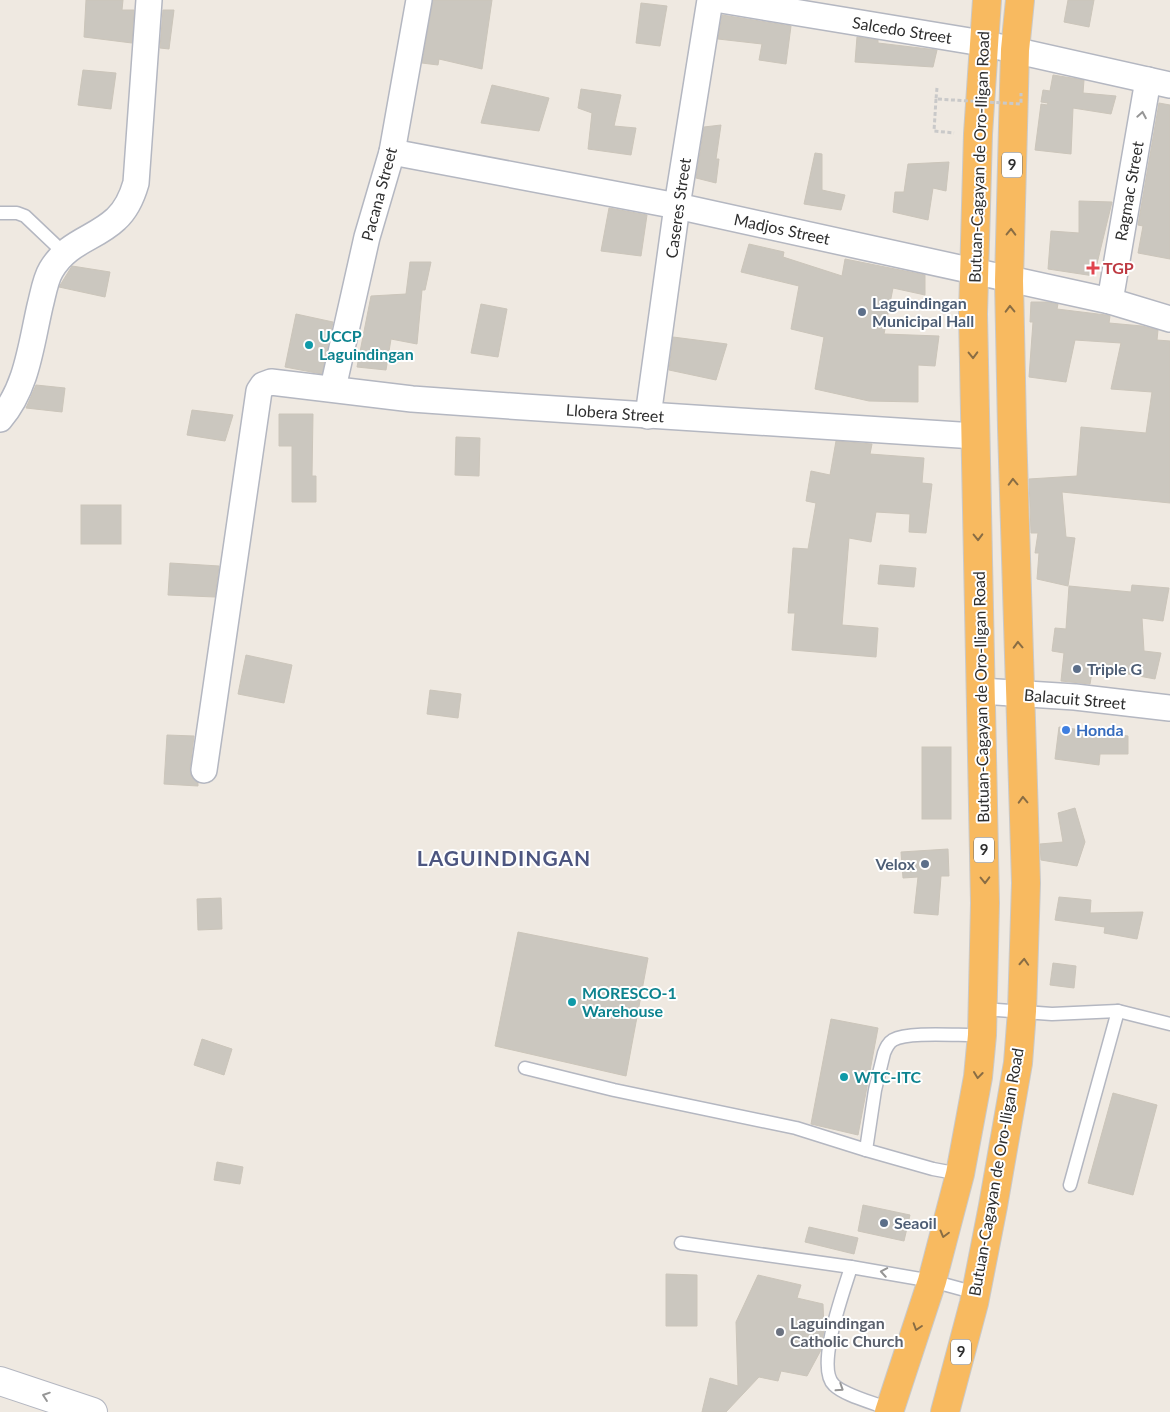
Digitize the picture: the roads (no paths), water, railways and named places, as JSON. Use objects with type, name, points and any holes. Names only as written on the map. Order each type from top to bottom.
[{"type":"highway","name":"Butuan-Cagayan de Oro-Iligan Road","points":[[890,1411],[932,1281],[960,1174],[978,1078],[983,1022],[985,903],[975,436],[974,271],[982,43],[987,0]]},
{"type":"highway","name":"Butuan-Cagayan de Oro-Iligan Road","points":[[945,1412],[976,1293],[1018,1064],[1022,1011],[1026,883],[1009,280],[1015,50],[1020,0]]},
{"type":"main road","points":[[0,1381],[93,1412]]},
{"type":"street","points":[[0,419],[11,406],[22,384],[51,270],[64,253],[78,242],[116,220],[130,203],[136,183],[149,0]]},
{"type":"street","name":"Pacana Street","points":[[333,388],[367,237],[392,152],[419,0]]},
{"type":"street","name":"Caseres Street","points":[[648,416],[677,206],[710,0]]},
{"type":"street","name":"Salcedo Street","points":[[721,0],[982,43],[1159,83]]},
{"type":"street","name":"Ragmac Street","points":[[1110,301],[1159,83]]},
{"type":"street","name":"Madjos Street","points":[[392,152],[677,206],[1110,301],[1170,318]]},
{"type":"street","name":"Llobera Street","points":[[204,770],[259,391],[263,385],[271,382],[412,399],[975,436]]},
{"type":"street","name":"Balacuit Street","points":[[981,691],[1170,708]]},
{"type":"lane","points":[[0,213],[17,212],[25,216],[64,253]]},
{"type":"lane","points":[[866,1150],[875,1090],[884,1052],[888,1044],[894,1040],[983,1022],[1022,1011],[1052,1014],[1118,1011],[1170,1024]]},
{"type":"lane","points":[[1070,1185],[1118,1011]]},
{"type":"lane","points":[[525,1068],[614,1090],[796,1128],[933,1170],[960,1174]]},
{"type":"lane","points":[[681,1243],[851,1267],[932,1281],[976,1293]]},
{"type":"lane","points":[[851,1267],[833,1330],[827,1360],[828,1375],[833,1385],[890,1411]]},
{"type":"place","name":"TGP","points":[[1093,268]]},
{"type":"place","name":"Laguindingan Municipal Hall","points":[[862,312]]},
{"type":"place","name":"UCCP Laguindingan","points":[[309,345]]},
{"type":"place","name":"Triple G","points":[[1077,669]]},
{"type":"place","name":"Honda","points":[[1066,730]]},
{"type":"place","name":"Velox","points":[[925,864]]},
{"type":"place","name":"MORESCO-1 Warehouse","points":[[572,1002]]},
{"type":"place","name":"WTC-ITC","points":[[844,1077]]},
{"type":"place","name":"Seaoil","points":[[884,1223]]},
{"type":"place","name":"Laguindingan Catholic Church","points":[[780,1332]]},
{"type":"district","name":"LAGUINDINGAN","points":[[504,859]]}]
